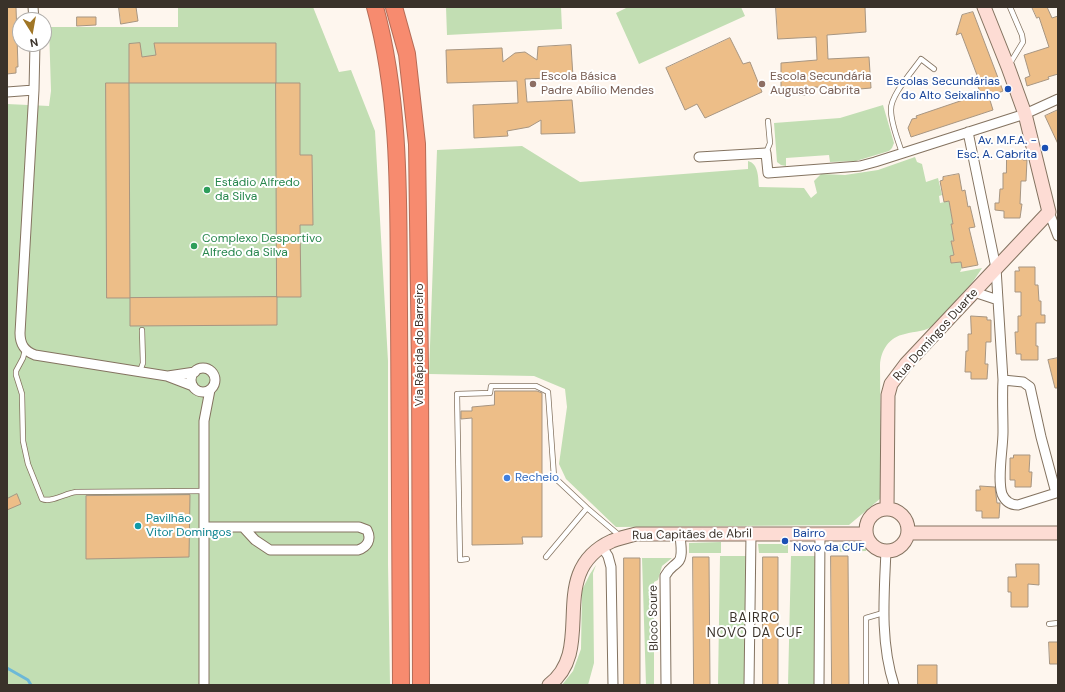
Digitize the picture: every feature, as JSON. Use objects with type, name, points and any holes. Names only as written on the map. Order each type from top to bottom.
[{"type":"highway","points":[[365,7],[386,54]]},
{"type":"highway","name":"Via Rápida do Barreiro","points":[[375,7],[386,54],[391,86],[395,124],[398,199],[401,524],[400,685]]},
{"type":"highway","name":"Via Rápida do Barreiro","points":[[394,7],[407,54],[417,144],[421,685]]},
{"type":"highway","points":[[405,7],[407,18],[407,54]]},
{"type":"highway","points":[[421,657],[426,675],[433,685]]},
{"type":"street","points":[[984,7],[1025,114],[1049,212],[1058,236]]},
{"type":"street","points":[[34,52],[34,90],[20,334],[21,343],[25,350],[31,354],[167,376],[203,392],[210,390]]},
{"type":"street","points":[[7,92],[34,90]]},
{"type":"street","points":[[699,157],[766,153],[768,173],[860,166],[1025,114],[1058,99]]},
{"type":"street","points":[[968,132],[996,268],[1003,380],[1001,490],[1006,500],[1014,505],[1018,505],[1056,493],[1041,437],[1030,387],[1023,382],[1003,380]]},
{"type":"street","name":"Rua Domingos Duarte","points":[[887,509],[888,403],[891,384],[906,364],[1049,212]]},
{"type":"street","points":[[974,292],[998,300]]},
{"type":"street","points":[[167,376],[195,372],[203,368],[213,373],[215,380],[215,384],[210,390],[204,421],[204,685]]},
{"type":"street","points":[[195,372],[192,379],[194,388],[199,396],[204,421]]},
{"type":"street","points":[[887,509],[893,510],[903,516],[906,521],[908,533],[904,542],[900,546],[886,551],[875,547],[868,539],[866,529],[869,519],[877,512],[887,509]]},
{"type":"street","points":[[204,527],[243,527],[359,527],[367,530],[369,538],[368,544],[364,548],[358,550],[270,550],[255,540],[243,527]]},
{"type":"street","points":[[908,533],[1058,533]]},
{"type":"street","name":"Rua Capitães de Abril","points":[[549,685],[564,669],[570,651],[572,639],[573,599],[579,575],[591,556],[602,547],[612,542],[636,534],[866,534]]},
{"type":"street","name":"Bloco Soure","points":[[666,685],[665,576],[668,570],[678,563],[681,558],[680,534]]},
{"type":"street","points":[[749,685],[751,534]]},
{"type":"street","points":[[819,685],[820,534]]},
{"type":"street","points":[[602,547],[608,556],[610,567],[613,685]]},
{"type":"street","points":[[886,551],[883,613],[886,655],[894,685]]},
{"type":"lane","points":[[1008,67],[1023,42],[1022,35],[1010,7]]},
{"type":"lane","points":[[902,153],[891,110],[893,98],[921,59],[934,69]]},
{"type":"lane","points":[[766,153],[770,144],[768,121]]},
{"type":"lane","points":[[140,372],[143,363],[142,330]]},
{"type":"lane","points":[[25,350],[23,358],[16,371],[22,394],[23,441],[28,464],[42,499],[45,501],[51,500],[76,492],[204,491]]},
{"type":"lane","points":[[467,559],[460,560],[457,394],[490,393],[491,386],[536,386],[548,392],[554,477],[622,538]]},
{"type":"lane","points":[[546,557],[587,508]]},
{"type":"lane","points":[[866,685],[866,618],[883,613]]},
{"type":"lane","points":[[1050,624],[1058,623]]},
{"type":"green space","name":"Complexo Desportivo Alfredo da Silva","points":[[178,7],[313,7],[339,72],[351,70],[375,131],[388,361],[388,564],[390,685],[7,685],[7,104],[49,106],[51,91],[50,52],[52,52],[52,27],[178,27]]},
{"type":"green space","points":[[446,7],[561,7],[562,29],[447,35]]},
{"type":"green space","points":[[628,7],[741,7],[745,16],[639,64],[616,13]]},
{"type":"green space","points":[[883,105],[894,143],[889,151],[856,161],[830,162],[829,155],[786,158],[786,166],[777,162],[774,123],[840,118]]},
{"type":"green space","points":[[522,146],[580,182],[748,169],[748,161],[756,168],[759,187],[804,188],[811,198],[817,193],[814,181],[821,174],[845,175],[878,170],[915,157],[917,162],[922,164],[926,182],[938,178],[942,195],[939,196],[940,203],[949,201],[953,224],[951,225],[955,240],[951,241],[954,255],[950,256],[951,263],[961,262],[962,268],[960,272],[982,268],[967,289],[934,325],[924,330],[894,338],[884,349],[880,365],[881,498],[849,525],[616,527],[566,479],[559,464],[567,407],[565,389],[534,376],[429,374],[437,150]]},
{"type":"green space","points":[[721,542],[721,553],[689,553],[689,543]]},
{"type":"green space","points":[[758,544],[788,544],[788,553],[759,553]]},
{"type":"green space","points":[[867,544],[866,551],[828,552],[828,545]]},
{"type":"green space","points":[[720,556],[746,556],[745,685],[718,685]]},
{"type":"green space","points":[[791,556],[817,556],[814,685],[788,685]]},
{"type":"green space","points":[[642,558],[672,558],[662,566],[658,580],[654,582],[654,685],[646,685]]},
{"type":"green space","points":[[596,565],[593,573],[594,663],[588,685],[562,685],[573,671],[581,649],[582,590]]},
{"type":"building","points":[[7,7],[16,7],[16,12],[12,12],[12,52],[18,52],[18,67],[16,67],[16,73],[7,74]]},
{"type":"building","points":[[119,7],[136,7],[138,21],[121,24]]},
{"type":"building","points":[[776,7],[865,7],[866,32],[827,35],[828,59],[869,57],[871,88],[837,91],[837,88],[814,87],[814,95],[781,95],[781,63],[817,60],[816,37],[778,39]]},
{"type":"building","points":[[1032,7],[1047,7],[1052,18],[1058,16],[1058,74],[1048,77],[1049,79],[1027,86],[1025,78],[1030,76],[1024,55],[1049,47],[1039,17],[1037,18]]},
{"type":"building","points":[[973,12],[1003,91],[989,97],[993,110],[911,137],[908,128],[912,119],[917,118],[916,116],[972,97],[971,95],[980,92],[977,84],[980,83],[961,33],[956,35],[962,15]]},
{"type":"building","points":[[77,17],[96,17],[96,25],[77,26]]},
{"type":"building","points":[[730,38],[743,64],[750,62],[762,92],[705,118],[697,104],[685,110],[666,68]]},
{"type":"building","points":[[140,43],[142,57],[156,55],[154,43],[276,43],[276,83],[129,83],[129,44]]},
{"type":"building","points":[[571,45],[573,77],[525,79],[527,102],[572,100],[575,133],[541,134],[541,120],[529,127],[507,131],[508,136],[474,138],[473,105],[518,103],[517,81],[447,83],[446,50],[502,48],[503,62],[515,53],[525,52],[537,60],[538,47]]},
{"type":"building","points":[[106,83],[129,83],[130,298],[107,298]]},
{"type":"building","points":[[276,83],[300,83],[300,155],[312,155],[313,225],[300,225],[301,297],[277,297]]},
{"type":"building","points":[[1058,110],[1058,144],[1045,116]]},
{"type":"building","points":[[1007,155],[1023,156],[1023,160],[1027,160],[1026,181],[1021,181],[1020,204],[1022,204],[1020,218],[1004,218],[1004,211],[995,210],[995,203],[999,203],[1000,189],[1003,189],[1003,173],[1006,173]]},
{"type":"building","points":[[959,174],[962,191],[965,190],[968,207],[970,206],[975,227],[969,228],[978,265],[962,268],[961,262],[951,263],[950,256],[954,255],[951,241],[954,241],[951,224],[953,224],[949,201],[944,202],[940,181],[943,180],[943,177]]},
{"type":"building","points":[[1019,267],[1035,267],[1035,285],[1038,285],[1039,301],[1041,301],[1041,315],[1045,315],[1045,323],[1036,323],[1036,346],[1038,346],[1038,360],[1021,360],[1021,354],[1016,354],[1015,332],[1018,332],[1018,316],[1021,316],[1021,292],[1015,292],[1015,271],[1019,271]]},
{"type":"building","points":[[277,297],[277,325],[130,326],[130,298]]},
{"type":"building","points":[[971,316],[987,317],[987,320],[991,320],[991,342],[986,342],[985,364],[988,364],[987,379],[971,379],[971,372],[965,372],[966,351],[968,351],[968,334],[971,334]]},
{"type":"building","points":[[1058,358],[1058,388],[1055,388],[1048,360]]},
{"type":"building","name":"Recheio","points":[[495,391],[537,391],[542,393],[542,537],[522,537],[523,544],[472,545],[472,418],[461,419],[461,411],[472,411],[472,407],[494,405]]},
{"type":"building","points":[[1014,455],[1030,455],[1029,472],[1032,472],[1031,487],[1015,487],[1015,480],[1010,480],[1010,458],[1013,458]]},
{"type":"building","points":[[980,486],[995,487],[997,503],[1000,503],[999,518],[982,518],[982,511],[976,511],[976,490],[980,490]]},
{"type":"building","points":[[17,494],[21,504],[7,510],[7,499]]},
{"type":"building","name":"Pavilhão Vitor Domingos","points":[[190,495],[189,557],[86,559],[86,496]]},
{"type":"building","points":[[831,556],[848,556],[849,685],[832,685]]},
{"type":"building","points":[[693,557],[709,557],[710,685],[694,685]]},
{"type":"building","points":[[763,557],[778,557],[778,685],[763,685]]},
{"type":"building","points":[[624,558],[640,558],[640,685],[624,685]]},
{"type":"building","points":[[1016,564],[1039,564],[1039,585],[1028,584],[1028,607],[1011,607],[1011,592],[1008,592],[1008,577],[1016,577]]},
{"type":"building","points":[[1049,642],[1058,642],[1058,664],[1050,664]]},
{"type":"building","points":[[918,665],[937,665],[937,685],[918,685]]},
{"type":"waterway","points":[[7,668],[28,680],[31,685]]},
{"type":"place","name":"Escola Básica Padre Abílio Mendes","points":[[533,84]]},
{"type":"place","name":"Escola Secundária Augusto Cabrita","points":[[762,84]]},
{"type":"place","name":"Escolas Secundárias do Alto Seixalinho","points":[[1008,89]]},
{"type":"place","name":"Av. M.F.A. - Esc. A. Cabrita","points":[[1045,148]]},
{"type":"place","name":"Estádio Alfredo da Silva","points":[[207,190]]},
{"type":"place","name":"Complexo Desportivo Alfredo da Silva","points":[[194,246]]},
{"type":"place","name":"Recheio","points":[[507,478]]},
{"type":"place","name":"Pavilhão Vitor Domingos","points":[[138,526]]},
{"type":"place","name":"Bairro Novo da CUF","points":[[785,541]]},
{"type":"district","name":"BAIRRO NOVO DA CUF","points":[[755,626]]}]
